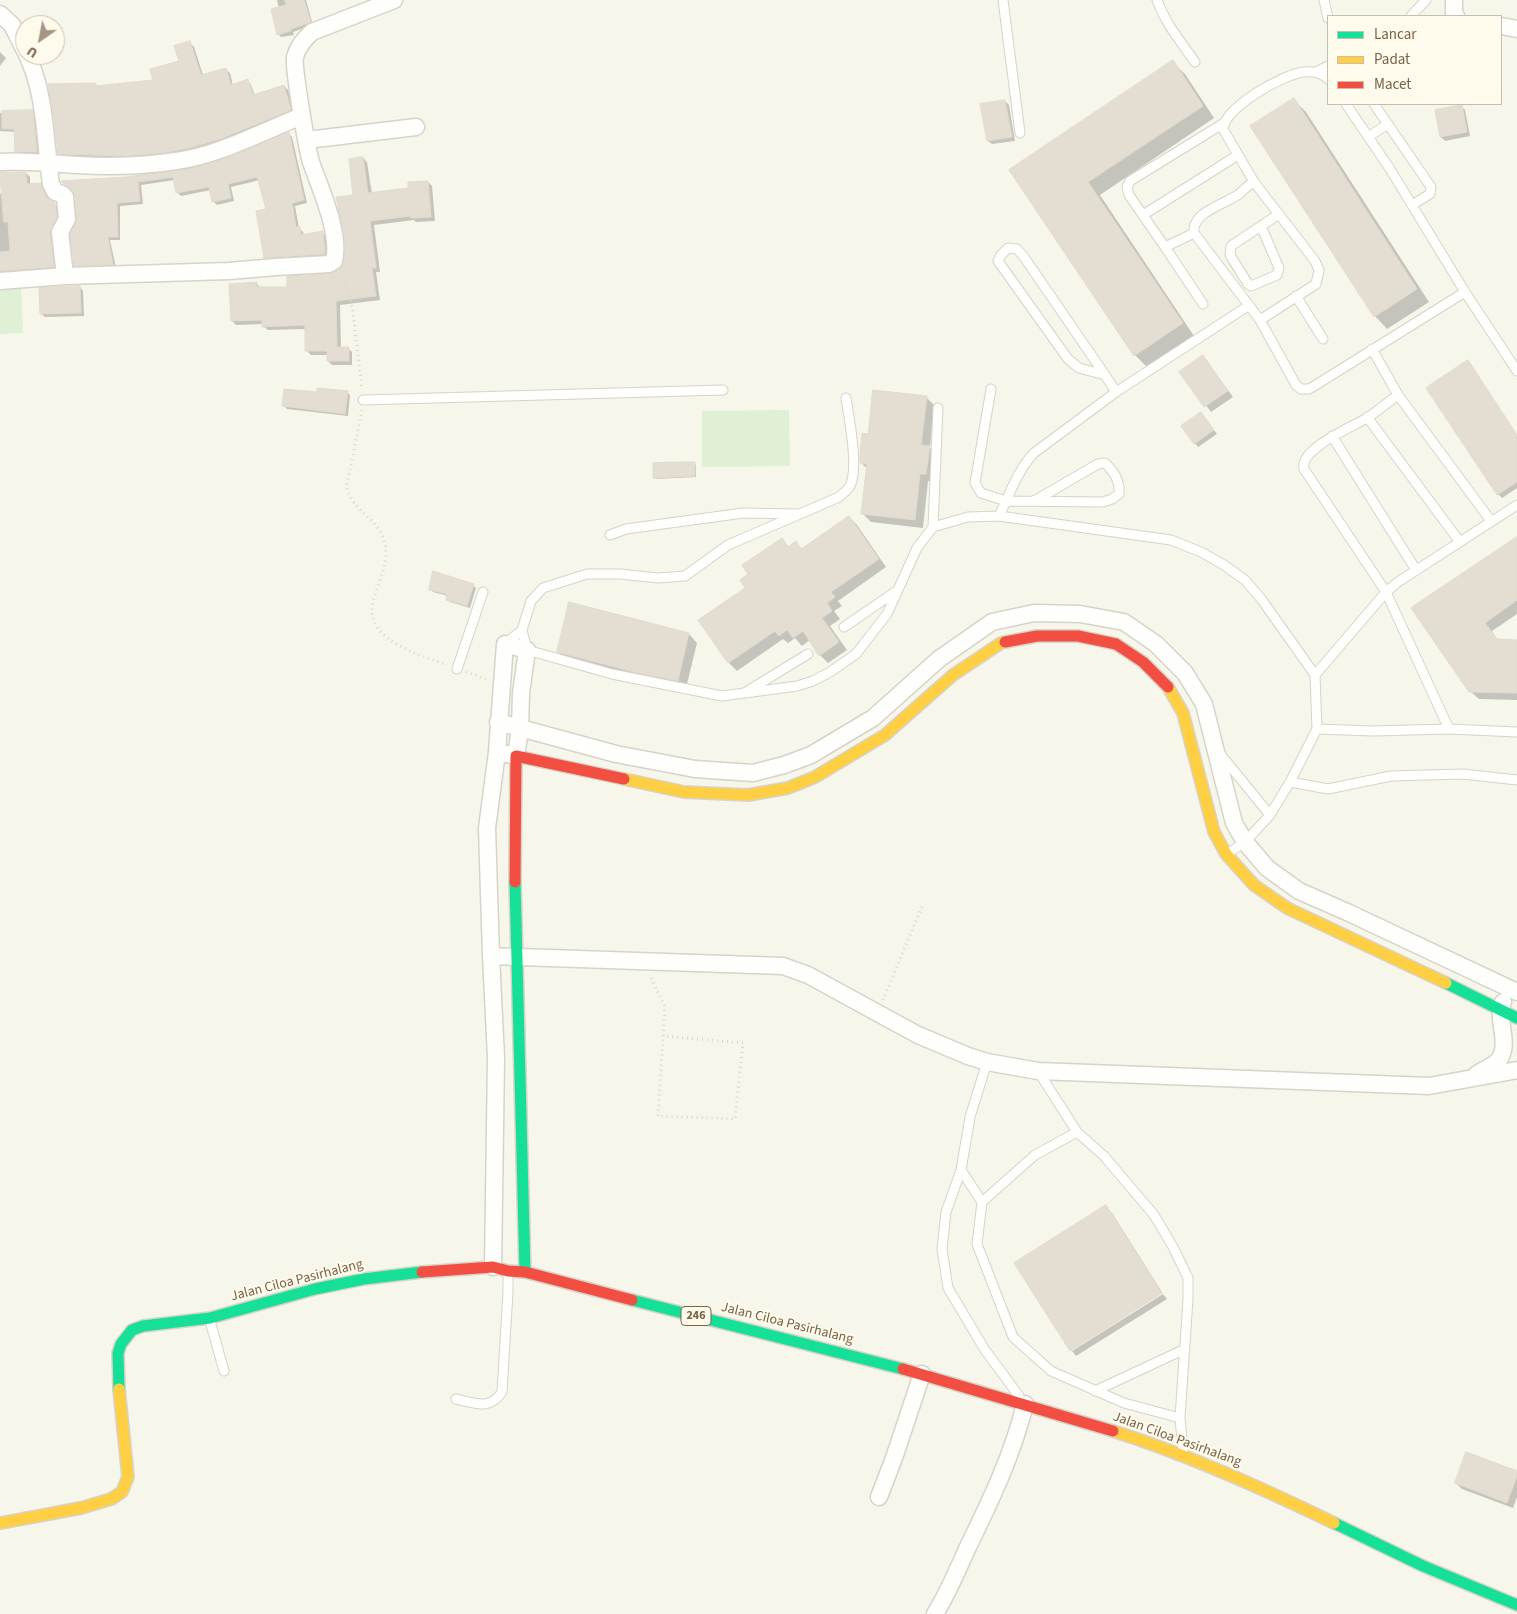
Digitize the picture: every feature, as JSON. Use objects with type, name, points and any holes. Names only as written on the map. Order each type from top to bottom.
[{"type":"street","points":[[0,281],[65,276],[229,271],[329,264],[334,261],[336,255],[330,214],[310,160],[295,59],[303,40],[312,32],[394,0]]},
{"type":"street","points":[[1454,0],[1455,15]]},
{"type":"street","points":[[0,14],[12,25],[15,31]]},
{"type":"street","points":[[1502,26],[1517,29]]},
{"type":"street","points":[[32,65],[42,112],[51,184],[55,192],[66,197],[67,219],[60,232],[65,276]]},
{"type":"street","points":[[0,162],[112,165],[177,161],[229,146],[302,116]]},
{"type":"street","points":[[307,140],[416,128]]},
{"type":"street","points":[[498,722],[616,754],[695,769],[753,773],[784,765],[811,755],[873,718],[939,659],[992,622],[1034,614],[1080,614],[1124,622],[1156,644],[1185,673],[1204,704],[1234,823],[1245,842],[1268,868],[1299,891],[1513,990],[1500,1010],[1504,1044],[1498,1061],[1469,1079]]},
{"type":"street","points":[[497,752],[684,792],[748,795],[788,788],[815,777],[885,735],[953,675],[1001,643],[1037,636],[1078,636],[1116,644],[1143,662],[1168,687],[1183,713],[1214,832],[1226,854],[1254,885],[1287,908],[1517,1018]]},
{"type":"street","points":[[500,1269],[496,1058],[487,828],[497,752],[505,644],[527,650],[521,693],[520,729],[516,756],[516,957],[525,1272]]},
{"type":"street","points":[[491,956],[782,966],[808,975],[918,1035],[968,1056],[987,1062],[1038,1071],[1429,1086],[1517,1070]]},
{"type":"street","name":"Jalan Ciloa Pasirhalang","points":[[0,1523],[100,1503],[119,1495],[125,1488],[128,1477],[119,1386],[118,1353],[121,1344],[132,1330],[143,1326],[210,1318],[316,1289],[364,1279],[455,1268],[500,1269],[525,1272],[922,1374],[1151,1443],[1205,1464],[1308,1510],[1423,1566],[1517,1605]]},
{"type":"street","points":[[879,1497],[922,1374]]},
{"type":"street","points":[[935,1614],[948,1593],[993,1496],[1018,1432],[1025,1404]]},
{"type":"lane","points":[[1003,0],[1020,133]]},
{"type":"lane","points":[[1157,0],[1173,32],[1195,62]]},
{"type":"lane","points":[[1324,0],[1327,15]]},
{"type":"lane","points":[[1411,15],[1426,0]]},
{"type":"lane","points":[[1316,72],[1327,66]]},
{"type":"lane","points":[[1203,304],[1129,195],[1127,187],[1130,181],[1224,123],[1231,113],[1249,97],[1288,76],[1302,72],[1316,72],[1324,75],[1327,79]]},
{"type":"lane","points":[[1347,105],[1517,371]]},
{"type":"lane","points":[[1375,105],[1431,187],[1430,194],[1412,205]]},
{"type":"lane","points":[[1224,123],[1223,129],[1254,182],[1315,261],[1319,270],[1316,284],[1260,320]]},
{"type":"lane","points":[[1368,137],[1388,124]]},
{"type":"lane","points":[[1143,215],[1238,155]]},
{"type":"lane","points":[[1254,182],[1238,195],[1200,216],[1195,223],[1194,233],[1260,320],[1296,384],[1301,389],[1309,389],[1465,292]]},
{"type":"lane","points":[[1261,226],[1279,272],[1277,275],[1251,286],[1248,284],[1230,251],[1231,246],[1261,226],[1279,214]]},
{"type":"lane","points":[[1165,247],[1194,233]]},
{"type":"lane","points":[[1105,375],[1079,368],[1068,359],[998,261],[1008,248],[1017,249],[1024,257],[1105,375],[1116,392]]},
{"type":"lane","points":[[1296,296],[1323,339]]},
{"type":"lane","points":[[999,516],[1018,473],[1024,463],[1034,453],[1116,392],[1248,306]]},
{"type":"lane","points":[[1372,349],[1398,395],[1491,521]]},
{"type":"lane","points":[[991,389],[975,483],[981,493],[1006,502],[1102,502],[1112,499],[1119,494],[1119,485],[1114,472],[1105,463],[1098,464],[1034,501]]},
{"type":"lane","points":[[363,400],[724,390]]},
{"type":"lane","points":[[1398,395],[1367,417],[1332,436],[1304,459],[1304,469],[1386,592],[1449,729]]},
{"type":"lane","points":[[846,398],[852,443],[853,474],[850,487],[839,497],[728,545],[685,576],[658,578],[620,574],[587,574],[543,588],[531,600],[522,630],[527,650],[612,674],[722,696],[797,686],[830,672],[856,654],[887,614],[917,548],[933,527],[938,408]]},
{"type":"lane","points":[[1367,417],[1460,542]]},
{"type":"lane","points":[[1332,436],[1416,570]]},
{"type":"lane","points":[[1315,675],[1386,592],[1416,570],[1517,505]]},
{"type":"lane","points":[[610,535],[626,529],[743,513],[801,514]]},
{"type":"lane","points":[[933,527],[968,517],[999,516],[1171,540],[1201,552],[1245,580],[1262,600],[1315,675],[1317,728],[1290,782],[1270,815],[1245,842],[1226,854]]},
{"type":"lane","points":[[844,627],[898,590]]},
{"type":"lane","points":[[457,669],[483,592]]},
{"type":"lane","points":[[505,644],[522,630]]},
{"type":"lane","points":[[744,693],[808,654]]},
{"type":"lane","points":[[1317,728],[1374,731],[1449,729],[1517,732]]},
{"type":"lane","points":[[1216,752],[1220,754],[1270,815]]},
{"type":"lane","points":[[1290,782],[1328,789],[1391,776],[1463,774],[1517,780]]},
{"type":"lane","points":[[987,1062],[970,1117],[961,1170],[946,1212],[942,1249],[948,1288],[985,1350],[1025,1404]]},
{"type":"lane","points":[[1038,1071],[1077,1132],[1104,1156],[1154,1215],[1173,1246],[1188,1278],[1180,1418],[1182,1455]]},
{"type":"lane","points":[[982,1202],[1035,1155],[1077,1132]]},
{"type":"lane","points":[[961,1170],[982,1202],[977,1244],[1013,1337],[1051,1371],[1124,1403],[1180,1418]]},
{"type":"lane","points":[[456,1399],[487,1405],[496,1400],[502,1392],[508,1292],[500,1269]]},
{"type":"lane","points":[[210,1318],[224,1371]]},
{"type":"lane","points":[[1095,1391],[1185,1349]]},
{"type":"path","points":[[334,261],[345,277],[353,312],[363,400],[347,488],[355,505],[380,527],[385,541],[386,559],[382,580],[372,607],[376,627],[386,639],[404,648],[501,685]]},
{"type":"path","points":[[878,1012],[923,904]]},
{"type":"path","points":[[643,961],[665,1007],[663,1036],[658,1116],[734,1119],[742,1043],[663,1036]]},
{"type":"green space","points":[[21,285],[23,333],[0,334],[0,286]]},
{"type":"green space","points":[[789,410],[790,466],[702,467],[702,411]]},
{"type":"building","points":[[285,0],[304,0],[311,22],[277,35],[271,9],[286,5]]},
{"type":"building","points":[[190,41],[201,75],[226,68],[231,85],[248,79],[253,95],[284,85],[291,110],[220,139],[163,153],[126,156],[58,154],[48,84],[96,83],[96,86],[153,80],[150,69],[179,61],[174,46]]},
{"type":"building","points":[[1173,60],[1203,106],[1088,182],[1183,323],[1134,356],[1009,170]]},
{"type":"building","points":[[1294,98],[1417,289],[1374,317],[1250,126]]},
{"type":"building","points":[[1005,100],[1012,137],[987,141],[980,104]]},
{"type":"building","points":[[1462,105],[1467,132],[1440,137],[1435,110]]},
{"type":"building","points":[[33,110],[37,152],[15,152],[14,129],[2,129],[2,111]]},
{"type":"building","points":[[289,132],[304,200],[292,203],[296,227],[300,227],[301,235],[323,231],[325,254],[264,258],[256,211],[266,209],[257,177],[228,184],[231,198],[212,202],[209,187],[176,193],[173,177],[138,182],[140,201],[117,203],[118,237],[108,237],[113,265],[74,266],[70,234],[77,219],[75,196],[72,190],[61,181],[126,177],[193,168],[227,158]]},
{"type":"building","points":[[363,157],[368,193],[408,188],[408,182],[428,181],[431,217],[411,218],[411,216],[370,221],[376,268],[372,268],[376,296],[336,301],[337,347],[349,347],[349,361],[327,361],[327,351],[305,351],[305,325],[262,327],[262,320],[231,321],[229,284],[257,282],[257,287],[287,287],[287,276],[330,274],[342,267],[345,237],[336,197],[353,195],[349,159]]},
{"type":"building","points":[[0,172],[26,172],[27,184],[41,183],[46,197],[55,203],[57,217],[50,233],[54,267],[0,271],[0,252],[10,251],[8,222],[4,222]]},
{"type":"building","points":[[80,286],[81,313],[40,314],[39,288]]},
{"type":"building","points":[[1203,355],[1228,391],[1204,407],[1179,372]]},
{"type":"building","points":[[1468,360],[1517,435],[1517,482],[1497,495],[1426,388]]},
{"type":"building","points":[[317,388],[348,391],[345,414],[282,406],[284,389],[317,392]]},
{"type":"building","points":[[873,390],[927,396],[921,445],[930,446],[926,474],[920,474],[915,520],[861,514],[867,464],[860,463],[862,433],[868,434]]},
{"type":"building","points":[[1201,412],[1214,430],[1194,444],[1181,426]]},
{"type":"building","points":[[695,462],[695,476],[653,478],[653,463]]},
{"type":"building","points":[[849,516],[879,559],[831,592],[835,597],[827,603],[832,611],[822,618],[839,642],[819,656],[803,631],[793,638],[787,630],[779,636],[775,631],[728,663],[698,620],[745,588],[740,580],[748,574],[742,565],[782,538],[788,547],[796,541],[801,549]]},
{"type":"building","points":[[1517,537],[1517,600],[1485,623],[1497,639],[1517,640],[1517,693],[1469,692],[1411,608]]},
{"type":"building","points":[[433,571],[474,584],[467,606],[446,600],[447,594],[429,590]]},
{"type":"building","points":[[569,602],[689,633],[678,681],[634,672],[557,652]]},
{"type":"building","points":[[1106,1205],[1162,1293],[1070,1351],[1014,1263]]},
{"type":"building","points":[[1466,1452],[1517,1471],[1507,1503],[1455,1483]]},
{"type":"traffic: fast","points":[[515,882],[525,1272]]},
{"type":"traffic: fast","points":[[1446,983],[1517,1018]]},
{"type":"traffic: fast","points":[[119,1389],[118,1353],[121,1344],[132,1330],[143,1326],[210,1318],[315,1289],[364,1279],[422,1272]]},
{"type":"traffic: fast","points":[[632,1300],[903,1369]]},
{"type":"traffic: fast","points":[[1334,1523],[1423,1566],[1517,1605]]},
{"type":"traffic: slow","points":[[624,779],[684,792],[748,795],[788,788],[815,777],[885,735],[953,675],[1005,642]]},
{"type":"traffic: slow","points":[[1168,687],[1183,713],[1214,832],[1226,854],[1254,885],[1287,908],[1446,983]]},
{"type":"traffic: slow","points":[[0,1523],[81,1508],[111,1499],[122,1492],[128,1477],[119,1389]]},
{"type":"traffic: slow","points":[[1113,1431],[1225,1473],[1334,1523]]},
{"type":"traffic: jam","points":[[1005,642],[1037,636],[1078,636],[1116,644],[1143,662],[1168,687]]},
{"type":"traffic: jam","points":[[515,882],[516,756],[624,779]]},
{"type":"traffic: jam","points":[[422,1272],[493,1267],[508,1271],[525,1272],[632,1300]]},
{"type":"traffic: jam","points":[[903,1369],[1113,1431]]}]
